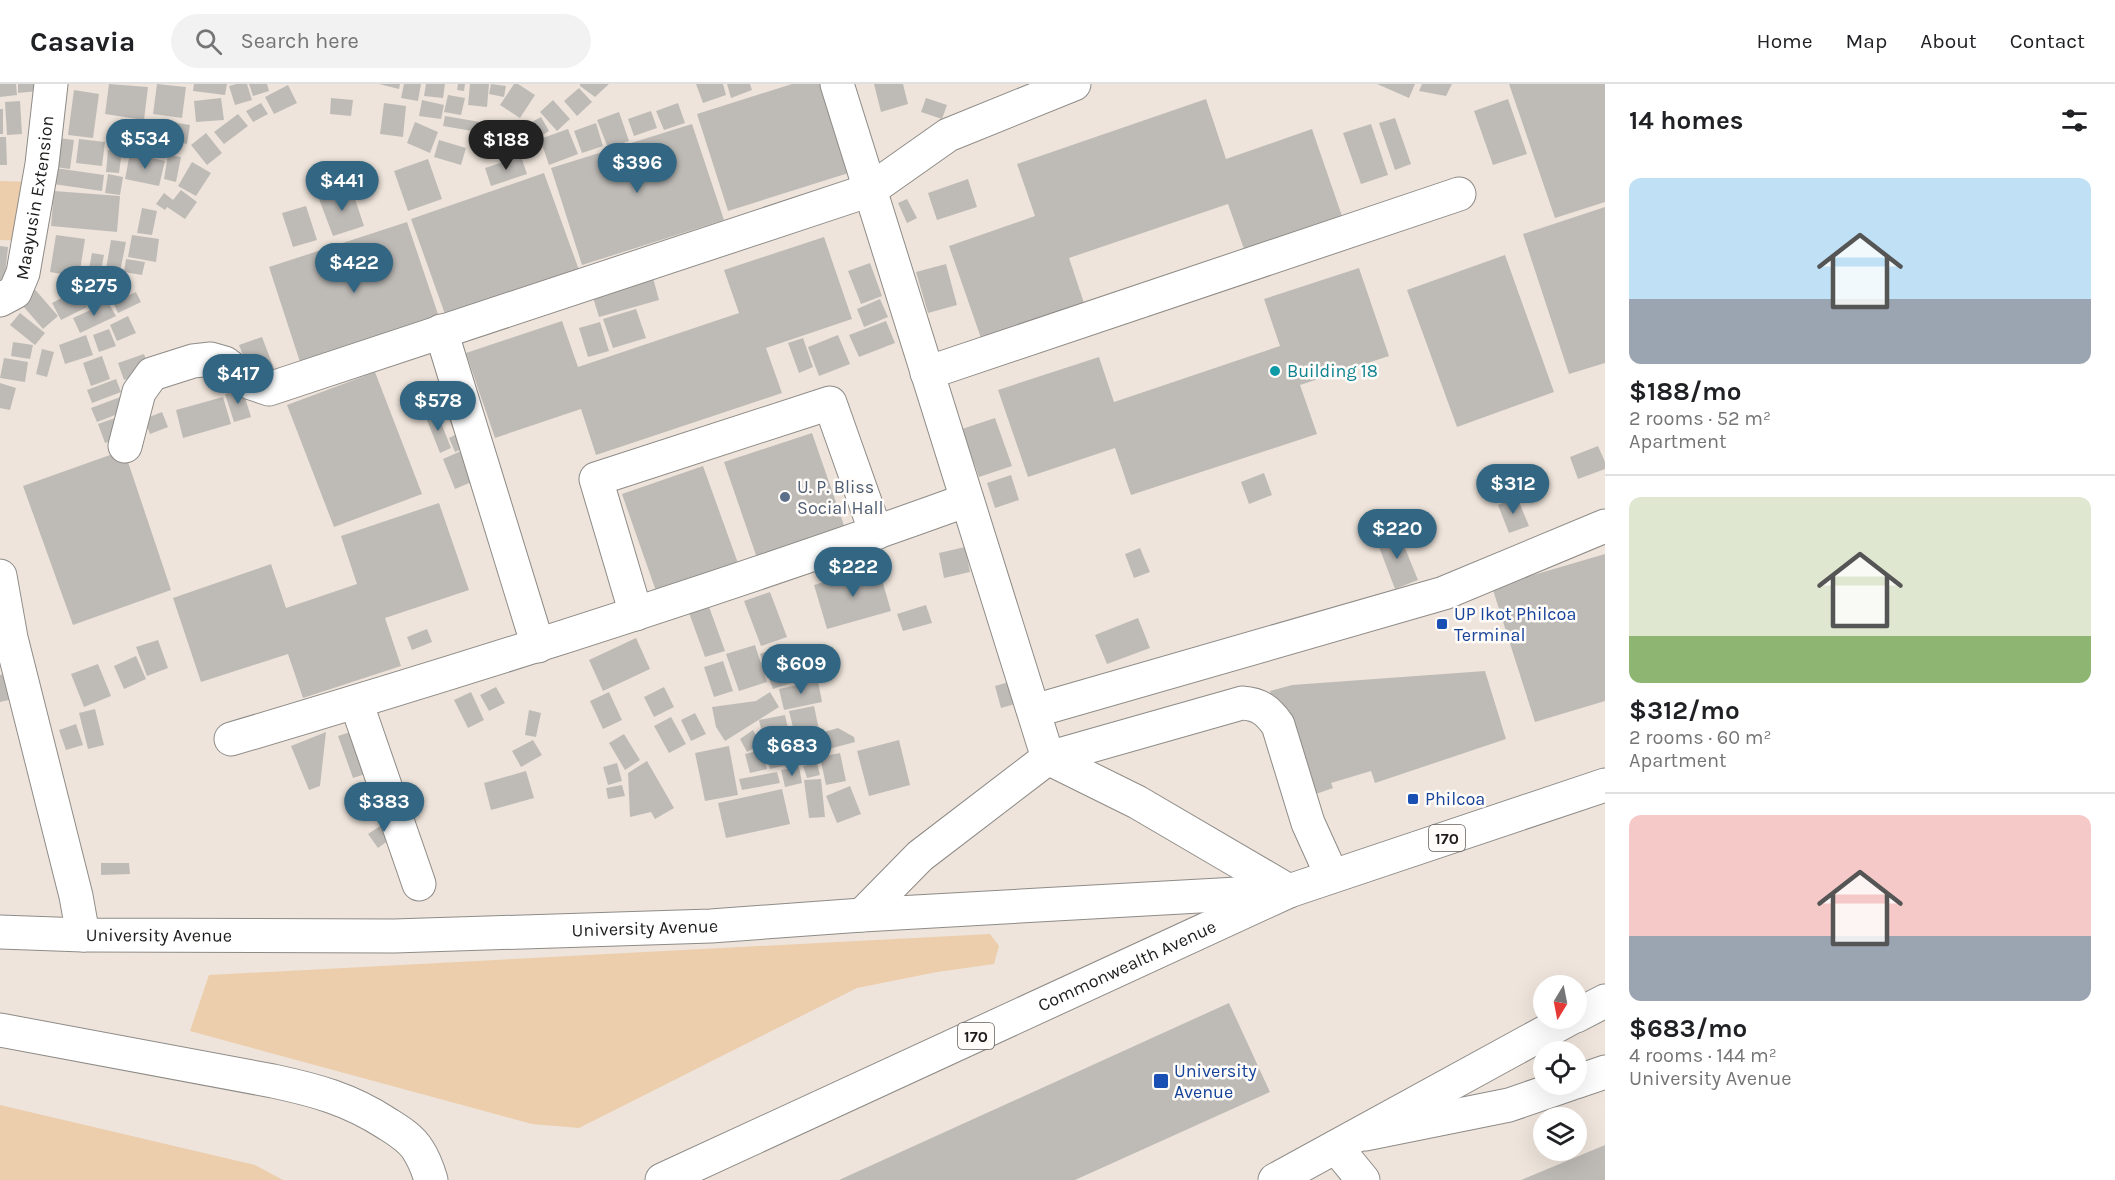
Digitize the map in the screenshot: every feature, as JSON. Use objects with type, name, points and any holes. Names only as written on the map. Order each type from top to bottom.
[{"type":"street","name":"Maayusin Extension","points":[[0,300],[15,292],[23,273],[42,164],[51,84]]},
{"type":"street","points":[[837,84],[1048,758],[1137,802],[1289,891]]},
{"type":"street","points":[[125,446],[139,392],[152,374],[193,361],[211,359],[225,363],[251,383],[269,389],[870,190],[948,135],[1074,84]]},
{"type":"street","points":[[927,373],[1459,194]]},
{"type":"street","points":[[441,332],[538,646]]},
{"type":"street","points":[[636,614],[596,478],[830,403],[876,533]]},
{"type":"street","points":[[231,739],[538,646],[876,533],[967,500]]},
{"type":"street","points":[[1034,711],[1444,593],[1605,526]]},
{"type":"street","points":[[0,576],[11,639],[76,896],[83,935]]},
{"type":"street","points":[[356,702],[419,884]]},
{"type":"street","points":[[862,915],[920,856],[1048,758],[1242,703],[1255,704],[1269,712],[1278,725],[1308,823],[1332,876]]},
{"type":"street","name":"Commonwealth Avenue","points":[[662,1180],[1289,891],[1605,785]]},
{"type":"street","name":"University Avenue","points":[[0,932],[83,935],[406,936],[711,926],[862,915],[1289,891]]},
{"type":"street","points":[[1587,1010],[1605,1001]]},
{"type":"street","points":[[1275,1180],[1551,1029]]},
{"type":"street","points":[[0,1030],[273,1081],[346,1100],[369,1111],[409,1140],[417,1148],[431,1180]]},
{"type":"street","points":[[1587,1078],[1605,1072]]},
{"type":"street","points":[[1346,1141],[1509,1105],[1538,1095]]},
{"type":"street","points":[[1346,1141],[1363,1180]]},
{"type":"shaded area","points":[[0,84],[1605,84],[1605,1180],[0,1180]]},
{"type":"shaded area","points":[[0,181],[35,182],[34,241],[0,240]]},
{"type":"shaded area","points":[[990,934],[999,946],[994,964],[937,972],[857,988],[579,1128],[532,1124],[190,1031],[209,975]]},
{"type":"shaded area","points":[[0,1105],[255,1165],[283,1180],[0,1180]]},
{"type":"building","points":[[0,84],[16,84],[17,95],[0,97]]},
{"type":"building","points":[[18,84],[37,84],[38,91],[18,93]]},
{"type":"building","points":[[109,84],[148,87],[144,120],[105,114]]},
{"type":"building","points":[[157,84],[186,87],[182,118],[153,114]]},
{"type":"building","points":[[194,84],[227,84],[225,95],[193,91]]},
{"type":"building","points":[[247,84],[252,100],[235,105],[229,86]]},
{"type":"building","points":[[249,84],[267,84],[269,91],[253,96]]},
{"type":"building","points":[[379,84],[400,84],[399,89]]},
{"type":"building","points":[[404,84],[421,84],[418,101],[401,98]]},
{"type":"building","points":[[426,84],[445,84],[443,98],[424,96]]},
{"type":"building","points":[[458,84],[465,84],[464,91],[457,90]]},
{"type":"building","points":[[470,84],[489,84],[487,107],[468,105]]},
{"type":"building","points":[[491,84],[506,86],[504,97],[489,94]]},
{"type":"building","points":[[514,84],[518,84],[535,95],[520,118],[500,105]]},
{"type":"building","points":[[580,84],[609,84],[595,97]]},
{"type":"building","points":[[696,84],[723,84],[726,95],[703,103]]},
{"type":"building","points":[[727,84],[750,84],[752,90],[731,98]]},
{"type":"building","points":[[792,84],[831,84],[858,170],[728,211],[697,114]]},
{"type":"building","points":[[874,84],[903,84],[908,104],[881,112]]},
{"type":"building","points":[[1377,84],[1415,84],[1409,98]]},
{"type":"building","points":[[1422,84],[1452,84],[1446,96],[1419,91]]},
{"type":"building","points":[[1509,84],[1605,84],[1605,202],[1555,218]]},
{"type":"building","points":[[288,85],[297,103],[274,114],[265,97]]},
{"type":"building","points":[[579,88],[592,102],[577,116],[564,101]]},
{"type":"building","points":[[74,90],[99,94],[93,138],[68,135]]},
{"type":"building","points":[[448,95],[465,98],[461,115],[444,112]]},
{"type":"building","points":[[221,98],[224,120],[196,122],[194,101]]},
{"type":"building","points":[[331,98],[353,100],[351,116],[330,114]]},
{"type":"building","points":[[926,98],[947,105],[942,119],[921,112]]},
{"type":"building","points":[[1206,99],[1226,159],[1312,129],[1342,216],[1244,249],[1228,204],[1069,258],[1085,306],[982,341],[949,246],[1035,216],[1017,164]]},
{"type":"building","points":[[1508,99],[1527,154],[1493,165],[1474,111]]},
{"type":"building","points":[[422,100],[444,105],[441,119],[419,116]]},
{"type":"building","points":[[553,100],[570,119],[557,131],[540,112]]},
{"type":"building","points":[[20,101],[22,134],[7,135],[5,102]]},
{"type":"building","points":[[261,103],[268,114],[253,122],[246,111]]},
{"type":"building","points":[[384,103],[406,106],[403,137],[380,134]]},
{"type":"building","points":[[678,103],[685,123],[664,130],[656,111]]},
{"type":"building","points":[[0,109],[3,109],[3,134],[0,134]]},
{"type":"building","points":[[651,111],[657,128],[634,136],[628,119]]},
{"type":"building","points":[[619,112],[629,141],[608,148],[597,120]]},
{"type":"building","points":[[238,114],[248,126],[224,144],[214,132]]},
{"type":"building","points":[[445,116],[486,123],[484,133],[443,126]]},
{"type":"building","points":[[541,117],[549,131],[528,144],[519,129]]},
{"type":"building","points":[[1395,118],[1411,164],[1395,170],[1379,123]]},
{"type":"building","points":[[134,121],[168,126],[164,153],[130,148]]},
{"type":"building","points":[[171,122],[190,125],[187,144],[168,140]]},
{"type":"building","points":[[415,122],[438,132],[430,153],[407,143]]},
{"type":"building","points":[[596,123],[603,146],[582,153],[574,131]]},
{"type":"building","points":[[692,124],[724,220],[582,265],[551,168]]},
{"type":"building","points":[[1371,124],[1388,175],[1361,184],[1343,133]]},
{"type":"building","points":[[568,129],[578,154],[549,165],[540,139]]},
{"type":"building","points":[[511,130],[522,149],[504,160],[492,142]]},
{"type":"building","points":[[206,133],[222,153],[207,165],[191,145]]},
{"type":"building","points":[[0,137],[6,137],[7,165],[0,165]]},
{"type":"building","points":[[51,137],[74,140],[70,169],[47,166]]},
{"type":"building","points":[[79,139],[105,142],[102,166],[76,163]]},
{"type":"building","points":[[439,140],[466,148],[461,165],[434,157]]},
{"type":"building","points":[[108,150],[122,151],[119,173],[106,172]]},
{"type":"building","points":[[130,153],[165,161],[159,186],[125,179]]},
{"type":"building","points":[[168,155],[181,157],[176,182],[164,179]]},
{"type":"building","points":[[521,156],[527,174],[491,186],[485,168]]},
{"type":"building","points":[[428,159],[442,199],[408,211],[394,171]]},
{"type":"building","points":[[192,162],[211,173],[196,196],[178,186]]},
{"type":"building","points":[[55,168],[104,175],[102,191],[53,184]]},
{"type":"building","points":[[544,173],[579,270],[446,317],[411,219]]},
{"type":"building","points":[[108,174],[123,177],[120,195],[105,193]]},
{"type":"building","points":[[968,179],[977,207],[937,220],[928,193]]},
{"type":"building","points":[[351,187],[364,226],[333,236],[319,199]]},
{"type":"building","points":[[181,190],[197,202],[185,219],[167,207],[165,210],[156,204],[164,193],[173,200]]},
{"type":"building","points":[[54,191],[120,196],[117,232],[51,226]]},
{"type":"building","points":[[907,199],[917,218],[907,223],[898,203]]},
{"type":"building","points":[[306,206],[317,240],[293,247],[282,213]]},
{"type":"building","points":[[1605,207],[1605,363],[1569,374],[1523,234]]},
{"type":"building","points":[[142,208],[157,211],[152,235],[137,233]]},
{"type":"building","points":[[407,222],[440,320],[301,365],[269,267]]},
{"type":"building","points":[[56,235],[85,239],[79,277],[50,272]]},
{"type":"building","points":[[132,235],[159,239],[156,262],[128,257]]},
{"type":"building","points":[[824,237],[852,319],[766,348],[782,393],[596,455],[581,409],[495,438],[466,353],[562,321],[578,367],[739,313],[724,270]]},
{"type":"building","points":[[111,240],[126,242],[120,272],[106,269]]},
{"type":"building","points":[[0,246],[8,247],[4,285],[0,284]]},
{"type":"building","points":[[92,253],[104,255],[101,270],[112,273],[111,278],[88,274]]},
{"type":"building","points":[[1505,255],[1554,392],[1457,427],[1407,290]]},
{"type":"building","points":[[126,259],[145,262],[142,275],[124,272]]},
{"type":"building","points":[[870,263],[882,296],[861,304],[848,271]]},
{"type":"building","points":[[946,264],[957,305],[928,313],[916,272]]},
{"type":"building","name":"Building 18","points":[[1359,268],[1389,356],[1300,385],[1317,434],[1131,495],[1115,448],[1028,477],[998,390],[1099,357],[1114,402],[1280,346],[1264,299]]},
{"type":"building","points":[[652,274],[659,300],[599,317],[591,291]]},
{"type":"building","points":[[119,275],[127,291],[107,300],[100,284]]},
{"type":"building","points":[[94,284],[100,300],[89,305],[82,289]]},
{"type":"building","points":[[32,286],[58,316],[43,329],[17,299]]},
{"type":"building","points":[[77,290],[87,307],[61,320],[52,303]]},
{"type":"building","points":[[136,292],[141,302],[118,313],[113,302]]},
{"type":"building","points":[[880,299],[888,317],[864,327],[857,309]]},
{"type":"building","points":[[108,302],[116,316],[80,333],[73,318]]},
{"type":"building","points":[[636,309],[646,338],[613,348],[603,319]]},
{"type":"building","points":[[20,313],[45,333],[35,345],[10,325]]},
{"type":"building","points":[[128,316],[136,333],[117,341],[110,325]]},
{"type":"building","points":[[886,321],[895,343],[859,357],[849,335]]},
{"type":"building","points":[[600,322],[609,351],[588,357],[579,328]]},
{"type":"building","points":[[109,329],[116,346],[99,352],[93,335]]},
{"type":"building","points":[[86,335],[93,355],[65,364],[59,345]]},
{"type":"building","points":[[838,335],[850,364],[819,376],[808,347]]},
{"type":"building","points":[[262,337],[275,371],[252,379],[239,345]]},
{"type":"building","points":[[803,338],[813,367],[799,373],[788,343]]},
{"type":"building","points":[[13,342],[33,345],[30,359],[11,356]]},
{"type":"building","points":[[42,349],[54,352],[47,377],[36,374]]},
{"type":"building","points":[[144,354],[150,371],[124,380],[118,363]]},
{"type":"building","points":[[102,356],[110,379],[91,386],[83,363]]},
{"type":"building","points":[[4,358],[28,362],[25,382],[0,378]]},
{"type":"building","points":[[375,372],[422,494],[334,527],[287,405]]},
{"type":"building","points":[[116,379],[121,392],[92,403],[87,390]]},
{"type":"building","points":[[0,383],[16,388],[10,410],[0,408]]},
{"type":"building","points":[[242,388],[251,417],[234,422],[225,394]]},
{"type":"building","points":[[123,396],[128,410],[97,422],[91,408]]},
{"type":"building","points":[[223,397],[231,424],[183,438],[176,410]]},
{"type":"building","points":[[452,403],[460,427],[453,429],[444,406]]},
{"type":"building","points":[[436,410],[451,448],[440,453],[425,415]]},
{"type":"building","points":[[162,412],[168,427],[150,434],[144,419]]},
{"type":"building","points":[[118,417],[126,435],[105,443],[98,424]]},
{"type":"building","points":[[995,418],[1012,466],[979,477],[962,429]]},
{"type":"building","points":[[461,432],[468,446],[455,452],[449,438]]},
{"type":"building","name":"U. P. Bliss Social Hall","points":[[812,433],[846,531],[758,561],[724,462]]},
{"type":"building","points":[[1598,446],[1605,462],[1605,469],[1578,479],[1570,457]]},
{"type":"building","points":[[124,450],[171,590],[73,625],[23,486]]},
{"type":"building","points":[[461,451],[474,481],[455,489],[443,459]]},
{"type":"building","points":[[703,466],[739,566],[657,594],[622,494]]},
{"type":"building","points":[[1264,473],[1272,495],[1249,504],[1241,482]]},
{"type":"building","points":[[1011,475],[1019,500],[995,508],[987,483]]},
{"type":"building","points":[[1517,497],[1529,526],[1509,533],[1498,505]]},
{"type":"building","points":[[439,503],[469,590],[385,618],[401,666],[303,698],[288,654],[201,682],[173,598],[271,564],[286,608],[357,584],[341,536]]},
{"type":"building","points":[[1398,531],[1418,580],[1395,589],[1376,539]]},
{"type":"building","points":[[965,547],[970,572],[944,578],[939,553]]},
{"type":"building","points":[[1140,548],[1150,572],[1134,578],[1125,554]]},
{"type":"building","points":[[1605,554],[1605,701],[1535,722],[1492,587]]},
{"type":"building","points":[[878,566],[891,611],[827,629],[814,585]]},
{"type":"building","points":[[770,592],[787,637],[761,646],[744,601]]},
{"type":"building","points":[[708,604],[725,651],[705,657],[688,610]]},
{"type":"building","points":[[926,605],[932,623],[903,631],[897,614]]},
{"type":"building","points":[[1138,618],[1150,648],[1107,664],[1095,635]]},
{"type":"building","points":[[427,629],[432,642],[412,650],[407,637]]},
{"type":"building","points":[[636,638],[650,669],[603,691],[589,660]]},
{"type":"building","points":[[158,640],[168,668],[147,676],[136,647]]},
{"type":"building","points":[[755,645],[767,682],[739,691],[726,654]]},
{"type":"building","points":[[777,647],[791,683],[773,689],[760,654]]},
{"type":"building","points":[[136,656],[146,679],[124,689],[114,666]]},
{"type":"building","points":[[723,661],[733,691],[714,697],[704,667]]},
{"type":"building","points":[[98,664],[111,696],[84,707],[71,674]]},
{"type":"building","points":[[1485,671],[1506,739],[1375,783],[1371,771],[1331,783],[1333,788],[1316,794],[1315,788],[1304,792],[1270,691],[1292,685]]},
{"type":"building","points":[[9,672],[17,698],[0,702],[0,675]]},
{"type":"building","points":[[1016,680],[1023,702],[1001,708],[995,686]]},
{"type":"building","points":[[818,681],[822,702],[784,710],[779,689]]},
{"type":"building","points":[[496,687],[505,703],[489,711],[480,695]]},
{"type":"building","points":[[664,687],[674,707],[654,717],[644,697]]},
{"type":"building","points":[[471,692],[484,720],[468,728],[454,700]]},
{"type":"building","points":[[609,692],[622,720],[603,729],[590,701]]},
{"type":"building","points":[[770,692],[779,707],[725,741],[716,727],[712,707],[756,701]]},
{"type":"building","points":[[814,706],[821,739],[797,744],[789,711]]},
{"type":"building","points":[[95,709],[104,745],[88,749],[79,713]]},
{"type":"building","points":[[529,710],[541,713],[536,737],[525,735]]},
{"type":"building","points":[[695,713],[706,734],[691,741],[681,720]]},
{"type":"building","points":[[785,715],[796,763],[770,769],[759,720]]},
{"type":"building","points":[[671,717],[686,744],[669,753],[654,726]]},
{"type":"building","points":[[76,724],[83,745],[66,750],[59,730]]},
{"type":"building","points":[[838,728],[854,737],[855,742],[829,749],[824,732]]},
{"type":"building","points":[[360,729],[375,771],[353,778],[338,736]]},
{"type":"building","points":[[753,730],[761,744],[747,752],[740,739]]},
{"type":"building","points":[[326,732],[320,786],[309,790],[291,746]]},
{"type":"building","points":[[624,734],[640,760],[625,770],[609,743]]},
{"type":"building","points":[[533,740],[542,755],[521,767],[512,751]]},
{"type":"building","points":[[899,740],[910,785],[869,796],[857,751]]},
{"type":"building","points":[[816,743],[819,761],[798,764],[795,747]]},
{"type":"building","points":[[729,746],[738,795],[705,801],[695,753]]},
{"type":"building","points":[[762,750],[767,769],[750,773],[745,754]]},
{"type":"building","points":[[840,753],[846,781],[826,785],[820,757]]},
{"type":"building","points":[[647,761],[674,808],[655,819],[651,812],[630,817],[628,773]]},
{"type":"building","points":[[617,763],[622,781],[608,785],[603,767]]},
{"type":"building","points":[[817,763],[820,775],[807,778],[803,766]]},
{"type":"building","points":[[799,767],[802,783],[785,787],[781,770]]},
{"type":"building","points":[[526,771],[534,798],[491,810],[484,783]]},
{"type":"building","points":[[777,772],[780,783],[742,790],[739,779]]},
{"type":"building","points":[[821,779],[825,817],[809,818],[804,780]]},
{"type":"building","points":[[622,785],[625,796],[608,799],[606,788]]},
{"type":"building","points":[[850,786],[861,814],[837,823],[826,796]]},
{"type":"building","points":[[782,789],[790,824],[726,838],[718,803]]},
{"type":"building","points":[[381,793],[394,814],[379,823],[366,802]]},
{"type":"building","points":[[391,819],[400,832],[378,848],[368,834]]},
{"type":"building","points":[[101,863],[129,863],[130,874],[101,875]]},
{"type":"building","name":"University Avenue","points":[[1229,1003],[1270,1092],[1075,1180],[839,1180]]},
{"type":"building","points":[[1605,1145],[1605,1180],[1521,1180],[1567,1161],[1587,1161],[1587,1152]]},
{"type":"place","name":"Building 18","points":[[1275,371]]},
{"type":"place","name":"U. P. Bliss Social Hall","points":[[785,497]]},
{"type":"place","name":"UP Ikot Philcoa Terminal","points":[[1442,624]]},
{"type":"place","name":"Philcoa","points":[[1413,799]]},
{"type":"place","name":"University Avenue","points":[[1161,1081]]}]
